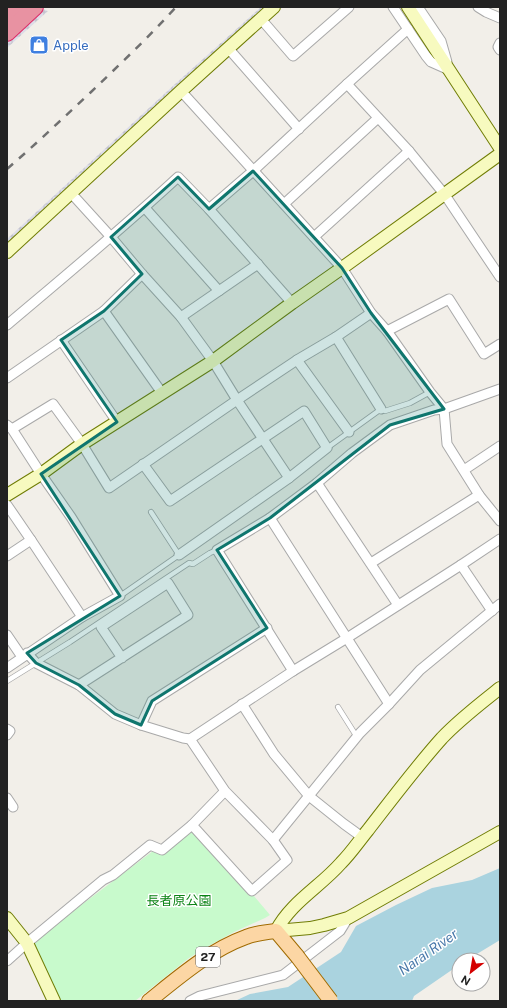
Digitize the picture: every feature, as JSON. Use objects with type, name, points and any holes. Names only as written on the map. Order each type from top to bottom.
[{"type":"highway","points":[[7,14],[15,7]]},
{"type":"highway","points":[[7,33],[36,7]]},
{"type":"main road","points":[[276,931],[331,1001]]},
{"type":"main road","name":"27","points":[[149,1001],[195,965],[232,943],[263,932],[276,931]]},
{"type":"street","points":[[7,252],[274,7]]},
{"type":"street","points":[[261,19],[293,56],[349,7]]},
{"type":"street","points":[[393,7],[426,56],[432,62],[450,71]]},
{"type":"street","points":[[408,7],[500,148]]},
{"type":"street","points":[[418,7],[441,41],[450,71]]},
{"type":"street","points":[[478,7],[500,18]]},
{"type":"street","points":[[209,208],[253,171],[408,29]]},
{"type":"street","points":[[500,43],[498,47],[500,50]]},
{"type":"street","points":[[228,48],[299,129]]},
{"type":"street","points":[[347,84],[445,194],[500,277]]},
{"type":"street","points":[[181,91],[342,268],[371,313],[387,331],[430,392],[444,409],[447,444],[479,495],[500,521]]},
{"type":"street","points":[[284,204],[378,118]]},
{"type":"street","points":[[314,237],[408,151]]},
{"type":"street","points":[[7,495],[41,474],[82,444],[213,361],[500,154]]},
{"type":"street","points":[[7,325],[145,208],[178,177],[209,208],[292,303]]},
{"type":"street","points":[[71,193],[182,317],[213,361],[289,478]]},
{"type":"street","points":[[145,208],[219,291]]},
{"type":"street","points":[[182,317],[258,264]]},
{"type":"street","points":[[7,378],[104,310],[142,274]]},
{"type":"street","points":[[387,331],[449,299],[484,354],[500,344]]},
{"type":"street","points":[[104,310],[162,393]]},
{"type":"street","points":[[7,668],[82,617],[120,596],[71,517],[10,427],[53,404],[82,444],[109,488],[237,400],[371,313]]},
{"type":"street","points":[[336,337],[380,410]]},
{"type":"street","points":[[61,340],[117,422]]},
{"type":"street","points":[[297,360],[349,432]]},
{"type":"street","points":[[293,671],[217,550],[270,518],[390,425],[434,410],[444,409],[500,389]]},
{"type":"street","points":[[143,464],[170,501],[304,411],[327,448],[289,478],[178,555]]},
{"type":"street","points":[[464,470],[500,446]]},
{"type":"street","points":[[316,483],[398,605]]},
{"type":"street","points":[[371,563],[479,495]]},
{"type":"street","points":[[7,505],[82,617]]},
{"type":"street","points":[[270,518],[389,704]]},
{"type":"street","points":[[7,636],[25,655],[36,663],[79,685],[115,714],[141,725],[190,739],[293,671],[462,565],[500,538]]},
{"type":"street","points":[[7,556],[31,540]]},
{"type":"street","points":[[462,565],[492,611]]},
{"type":"street","points":[[79,685],[122,658],[188,614],[168,583],[101,627],[122,658]]},
{"type":"street","points":[[273,840],[357,737],[420,670],[500,604]]},
{"type":"street","points":[[141,725],[152,701],[267,628]]},
{"type":"street","points":[[276,931],[281,922],[296,904],[334,872],[347,857],[413,772],[443,737],[464,716],[500,688]]},
{"type":"street","points":[[242,704],[274,754],[309,796],[362,837]]},
{"type":"street","points":[[190,739],[225,792],[273,840],[287,860],[252,892],[192,825]]},
{"type":"street","points":[[7,961],[27,942],[103,880],[113,875],[150,845],[162,850],[192,825],[225,792]]},
{"type":"street","points":[[7,798],[13,807]]},
{"type":"street","points":[[276,931],[310,928],[348,918],[500,832]]},
{"type":"street","points":[[7,918],[27,942],[54,1001]]},
{"type":"street","points":[[190,1001],[200,996],[283,975],[340,931],[348,918]]},
{"type":"lane","points":[[327,448],[380,410],[385,412],[410,403],[430,392]]},
{"type":"lane","points":[[120,596],[178,555],[151,512]]},
{"type":"lane","points":[[7,681],[189,563],[193,564],[217,550]]},
{"type":"lane","points":[[338,707],[357,737]]},
{"type":"highlighted area","points":[[253,171],[342,268],[371,313],[444,409],[390,425],[270,518],[217,550],[267,628],[152,701],[141,725],[115,714],[79,685],[36,663],[27,653],[120,596],[41,474],[117,422],[61,340],[104,311],[142,274],[111,237],[178,177],[209,209]]},
{"type":"green space","name":"長者原公園","points":[[185,827],[191,828],[270,915],[234,932],[189,958],[135,1001],[60,1001],[34,945],[36,939]]},
{"type":"shaded area","points":[[261,7],[267,7],[7,246],[7,239]]},
{"type":"shaded area","points":[[43,9],[48,11],[7,48],[7,40],[35,14]]},
{"type":"water","name":"Narai River","points":[[500,868],[500,940],[480,952],[451,952],[451,971],[414,996],[412,1001],[235,1001],[250,994],[288,987],[341,952],[356,926],[396,905],[432,888],[472,880]]},
{"type":"railway","points":[[7,169],[90,93],[145,40],[176,7]]},
{"type":"place","name":"Apple","points":[[39,45]]}]
